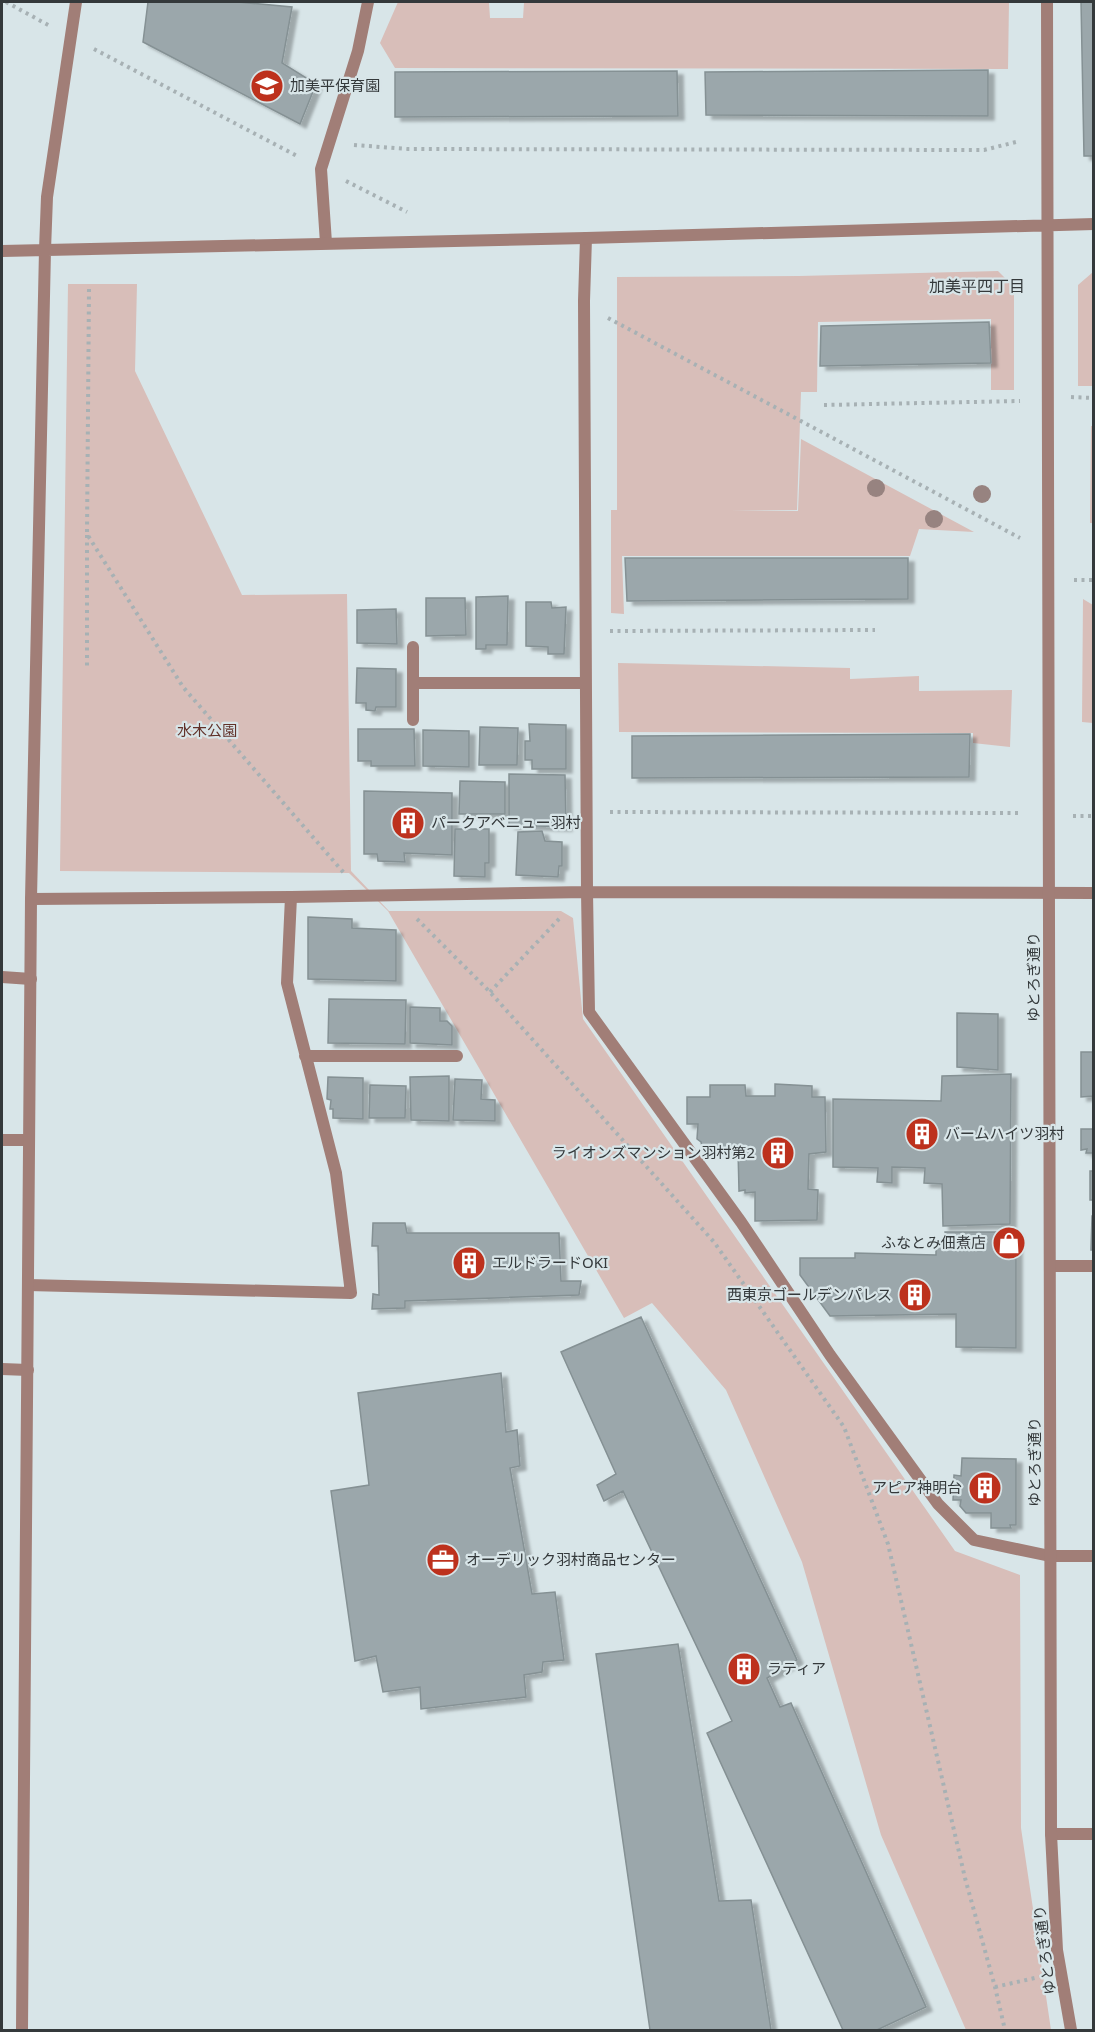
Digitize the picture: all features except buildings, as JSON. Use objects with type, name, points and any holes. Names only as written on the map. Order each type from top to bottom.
[{"type":"street","points":[[22,2031],[31,899],[45,250],[47,197],[76,2]]},
{"type":"street","points":[[326,243],[321,168],[358,51],[368,2]]},
{"type":"street","name":"ゆとろぎ通り","points":[[1047,2],[1050,1834],[1057,1950],[1071,2031]]},
{"type":"street","points":[[2,251],[1094,224]]},
{"type":"street","points":[[586,238],[584,313],[587,892],[590,1012],[741,1222],[830,1355],[938,1504],[974,1540],[1050,1556],[1094,1556]]},
{"type":"street","points":[[413,647],[413,720]]},
{"type":"street","points":[[413,683],[586,683]]},
{"type":"street","points":[[31,899],[587,892],[1094,893]]},
{"type":"street","points":[[28,1285],[351,1293],[336,1173],[287,983],[291,897]]},
{"type":"street","points":[[2,978],[31,979]]},
{"type":"street","points":[[305,1056],[456,1056]]},
{"type":"street","points":[[2,1140],[29,1140]]},
{"type":"street","points":[[1050,1266],[1094,1266]]},
{"type":"street","points":[[2,1369],[28,1370]]},
{"type":"street","points":[[1050,1834],[1094,1834]]},
{"type":"path","points":[[6,2],[407,212]]},
{"type":"path","points":[[348,144],[408,149],[984,150],[1020,141]]},
{"type":"path","points":[[87,670],[89,289]]},
{"type":"path","points":[[605,316],[1020,538]]},
{"type":"path","points":[[1071,397],[1094,398]]},
{"type":"path","points":[[824,405],[1020,400]]},
{"type":"path","points":[[87,534],[183,687],[344,873]]},
{"type":"path","points":[[1074,580],[1094,580]]},
{"type":"path","points":[[604,631],[875,630]]},
{"type":"path","points":[[603,811],[1020,813]]},
{"type":"path","points":[[1073,816],[1094,816]]},
{"type":"path","points":[[490,992],[565,913]]},
{"type":"path","points":[[416,918],[490,992],[714,1242],[844,1428],[888,1544],[965,1878],[996,1987],[1005,2031]]},
{"type":"path","points":[[996,1987],[1043,1976]]},
{"type":"green space","points":[[398,2],[489,3],[490,18],[523,18],[524,3],[1009,2],[1008,69],[395,68],[380,43]]},
{"type":"green space","points":[[998,271],[1014,287],[1014,390],[991,390],[991,319],[818,322],[817,392],[801,392],[797,510],[731,511],[798,511],[801,439],[974,532],[919,529],[910,556],[622,556],[624,614],[611,613],[611,510],[617,510],[617,277],[799,276]]},
{"type":"green space","points":[[1093,272],[1093,386],[1078,386],[1078,285]]},
{"type":"green space","name":"水木公園","points":[[68,284],[137,284],[135,371],[242,595],[347,594],[351,871],[389,911],[561,911],[573,918],[583,1019],[955,1551],[1020,1575],[1021,1828],[1051,2030],[966,2030],[881,1835],[802,1562],[726,1390],[652,1303],[624,1318],[388,911],[349,873],[60,871]]},
{"type":"green space","points":[[1091,426],[1094,426],[1093,523],[1090,523]]},
{"type":"green space","points":[[1083,599],[1093,605],[1093,723],[1082,722]]},
{"type":"green space","points":[[618,663],[850,668],[850,679],[919,676],[919,691],[1012,690],[1010,747],[973,743],[973,733],[619,732]]},
{"type":"place","name":"加美平保育園","points":[[267,86]]},
{"type":"place","name":"パークアベニュー羽村","points":[[408,823]]},
{"type":"place","name":"バームハイツ羽村","points":[[922,1134]]},
{"type":"place","name":"ライオンズマンション羽村第2","points":[[778,1153]]},
{"type":"place","name":"ふなとみ佃煮店","points":[[1009,1243]]},
{"type":"place","name":"エルドラードOKI","points":[[469,1263]]},
{"type":"place","name":"西東京ゴールデンパレス","points":[[915,1295]]},
{"type":"place","name":"アピア神明台","points":[[985,1488]]},
{"type":"place","name":"オーデリック羽村商品センター","points":[[443,1560]]},
{"type":"place","name":"ラティア","points":[[744,1669]]},
{"type":"district","name":"加美平四丁目","points":[[977,286]]}]
